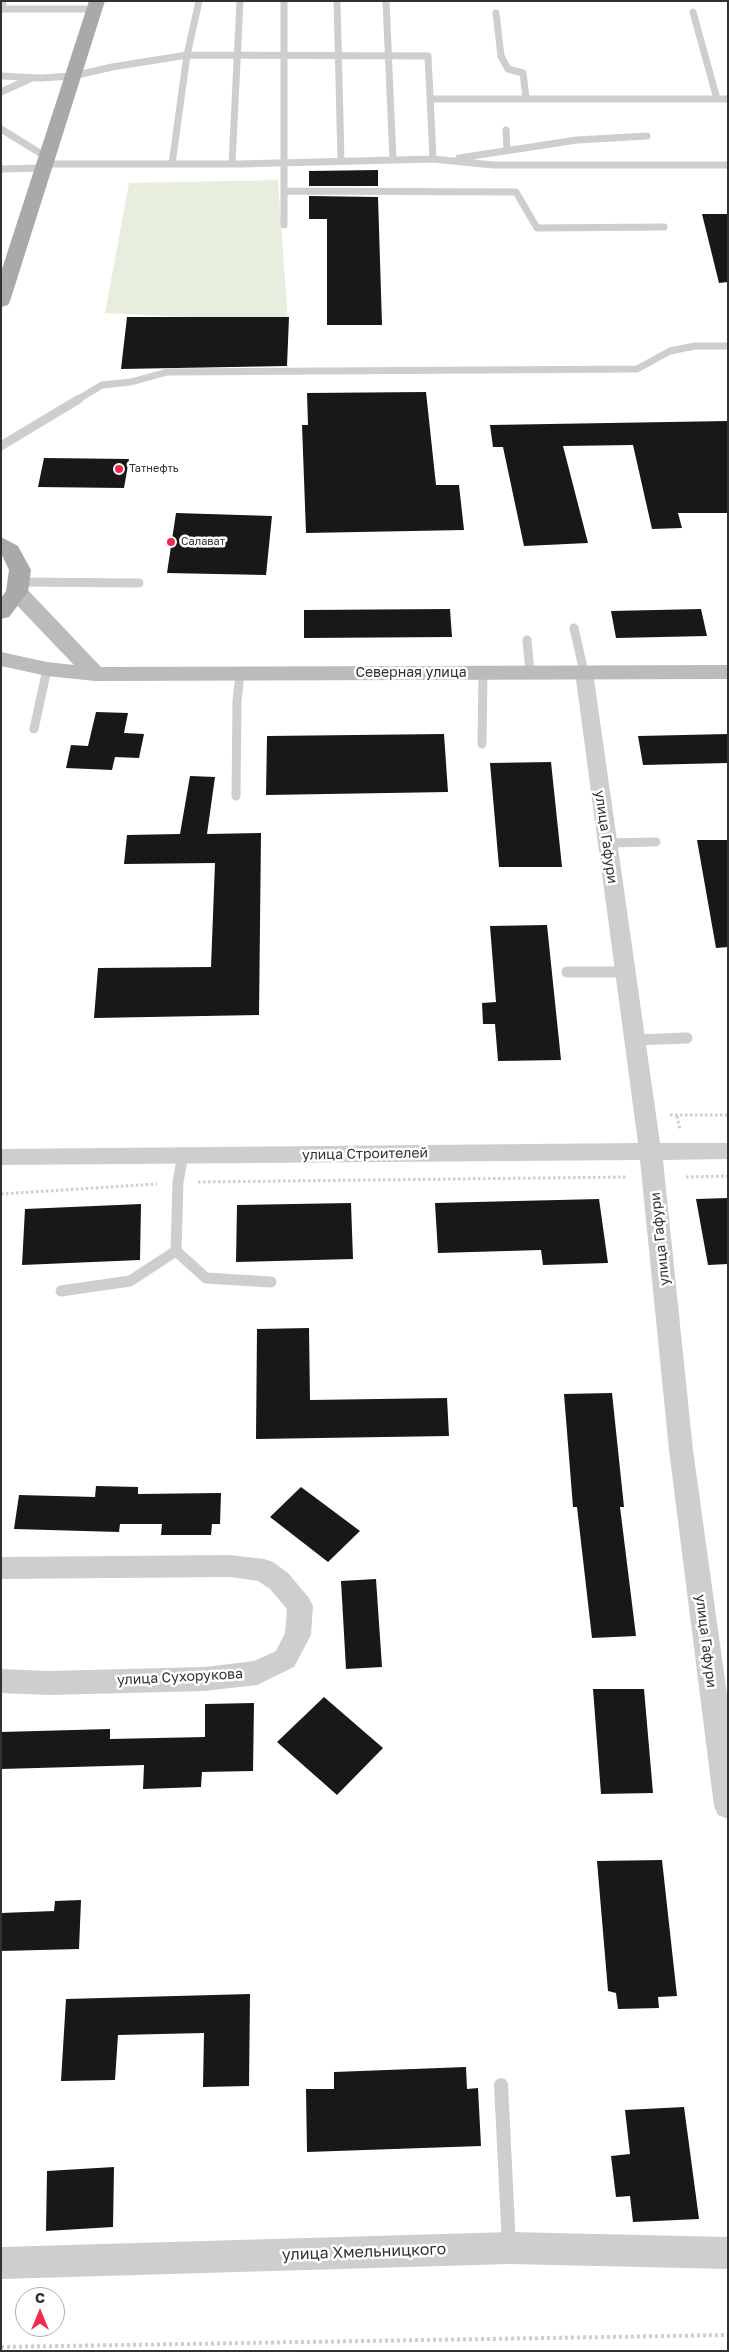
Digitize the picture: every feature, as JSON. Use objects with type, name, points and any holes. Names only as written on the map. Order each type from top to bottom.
[{"type":"main road","points":[[1,301],[95,5]]},
{"type":"main road","points":[[1,542],[11,550],[20,570],[18,587],[1,612]]},
{"type":"street","points":[[18,587],[95,674]]},
{"type":"street","name":"Северная улица","points":[[1,659],[47,668],[95,674],[728,672]]},
{"type":"street","name":"улица Гафури","points":[[584,672],[624,972],[654,1177],[681,1450],[728,1806]]},
{"type":"street","name":"улица Строителей","points":[[1,1157],[728,1151]]},
{"type":"street","name":"улица Сухорукова","points":[[1,1568],[230,1566],[264,1570],[279,1581],[300,1606],[298,1635],[285,1659],[256,1673],[205,1679],[48,1683],[1,1681]]},
{"type":"street","name":"улица Хмельницкого","points":[[1,2263],[510,2248],[728,2253]]},
{"type":"lane","points":[[3,1],[2,9],[95,5]]},
{"type":"lane","points":[[172,164],[187,55],[199,1]]},
{"type":"lane","points":[[232,164],[240,1]]},
{"type":"lane","points":[[284,1],[284,225]]},
{"type":"lane","points":[[337,1],[341,161]]},
{"type":"lane","points":[[386,1],[393,160]]},
{"type":"lane","points":[[693,12],[717,99]]},
{"type":"lane","points":[[496,13],[501,56],[508,69],[523,73],[526,98]]},
{"type":"lane","points":[[1,76],[73,76],[112,67],[187,55],[428,56],[433,159]]},
{"type":"lane","points":[[1,92],[34,77]]},
{"type":"lane","points":[[430,99],[728,99]]},
{"type":"lane","points":[[1,129],[46,164]]},
{"type":"lane","points":[[506,130],[507,150]]},
{"type":"lane","points":[[445,160],[576,140],[647,136]]},
{"type":"lane","points":[[1,168],[46,164],[232,164],[433,159],[493,165],[728,165]]},
{"type":"lane","points":[[285,191],[516,192],[537,228],[664,227]]},
{"type":"lane","points":[[1,446],[102,385],[131,382],[167,372],[637,369],[670,351],[695,346],[728,346]]},
{"type":"lane","points":[[18,587],[139,583]]},
{"type":"lane","points":[[574,628],[584,672]]},
{"type":"lane","points":[[528,640],[530,672]]},
{"type":"lane","points":[[34,729],[47,668]]},
{"type":"lane","points":[[482,744],[483,673]]},
{"type":"lane","points":[[236,796],[237,701],[240,674]]},
{"type":"lane","points":[[607,843],[656,842]]},
{"type":"lane","points":[[567,972],[624,972]]},
{"type":"lane","points":[[634,1040],[686,1038]]},
{"type":"lane","points":[[183,1155],[178,1182],[176,1251],[206,1278],[271,1282]]},
{"type":"lane","points":[[61,1291],[130,1281],[176,1251]]},
{"type":"lane","points":[[501,2085],[510,2248]]},
{"type":"path","points":[[644,1115],[728,1115]]},
{"type":"path","points":[[1,1194],[178,1182],[728,1176]]},
{"type":"path","points":[[1,2347],[728,2335]]},
{"type":"green space","points":[[278,180],[288,322],[105,313],[129,183]]},
{"type":"building","points":[[378,170],[378,186],[309,186],[309,171]]},
{"type":"building","points":[[309,196],[378,197],[382,325],[327,325],[327,219],[309,219]]},
{"type":"building","points":[[702,214],[728,214],[728,282],[719,283]]},
{"type":"building","points":[[127,317],[289,317],[287,366],[121,369]]},
{"type":"building","points":[[426,392],[436,485],[459,485],[464,530],[306,533],[302,425],[308,425],[307,393]]},
{"type":"building","points":[[728,421],[728,513],[678,513],[682,528],[652,529],[633,445],[563,446],[588,543],[524,546],[503,447],[493,447],[490,425]]},
{"type":"building","points":[[44,458],[129,459],[124,488],[38,487]]},
{"type":"building","points":[[176,513],[272,516],[266,575],[167,573]]},
{"type":"building","points":[[450,609],[452,637],[304,638],[304,610]]},
{"type":"building","points":[[701,609],[707,636],[616,638],[611,611]]},
{"type":"building","points":[[96,712],[128,713],[124,733],[144,734],[139,758],[115,757],[112,770],[66,768],[71,745],[88,746]]},
{"type":"building","points":[[444,734],[448,792],[266,795],[267,736]]},
{"type":"building","points":[[728,734],[728,763],[643,765],[638,736]]},
{"type":"building","points":[[551,762],[562,867],[499,867],[490,763]]},
{"type":"building","points":[[190,776],[215,777],[207,834],[261,833],[259,1015],[94,1018],[98,968],[211,967],[215,863],[124,864],[127,835],[180,834]]},
{"type":"building","points":[[697,840],[728,840],[728,947],[716,948]]},
{"type":"building","points":[[547,925],[561,1060],[498,1061],[495,1024],[483,1024],[482,1003],[496,1002],[490,926]]},
{"type":"building","points":[[728,1198],[728,1264],[708,1265],[696,1199]]},
{"type":"building","points":[[599,1199],[608,1263],[543,1265],[541,1250],[438,1253],[435,1203]]},
{"type":"building","points":[[351,1203],[353,1259],[236,1262],[237,1205]]},
{"type":"building","points":[[141,1204],[140,1260],[22,1265],[25,1209]]},
{"type":"building","points":[[309,1328],[310,1400],[447,1398],[449,1436],[256,1439],[257,1329]]},
{"type":"building","points":[[612,1393],[624,1507],[620,1507],[636,1636],[592,1638],[577,1507],[573,1507],[564,1394]]},
{"type":"building","points":[[96,1486],[138,1487],[138,1494],[221,1493],[220,1524],[212,1524],[211,1535],[161,1535],[162,1524],[120,1524],[119,1532],[14,1529],[19,1495],[95,1497]]},
{"type":"building","points":[[301,1487],[360,1531],[328,1562],[270,1517]]},
{"type":"building","points":[[376,1579],[382,1667],[346,1669],[341,1581]]},
{"type":"building","points":[[593,1689],[644,1689],[653,1793],[601,1794]]},
{"type":"building","points":[[324,1697],[383,1748],[337,1795],[277,1742]]},
{"type":"building","points":[[254,1703],[253,1771],[202,1772],[201,1787],[143,1789],[144,1765],[1,1769],[1,1732],[110,1729],[110,1739],[205,1737],[205,1704]]},
{"type":"building","points":[[662,1860],[677,1996],[658,1997],[659,2008],[618,2009],[616,1993],[608,1991],[597,1861]]},
{"type":"building","points":[[81,1900],[79,1949],[1,1951],[1,1913],[54,1911],[55,1901]]},
{"type":"building","points":[[250,1994],[249,2086],[203,2087],[204,2033],[118,2035],[115,2080],[61,2081],[66,1999]]},
{"type":"building","points":[[466,2067],[467,2089],[478,2088],[481,2146],[307,2152],[306,2089],[334,2089],[334,2072]]},
{"type":"building","points":[[684,2107],[699,2219],[633,2222],[630,2196],[616,2197],[611,2156],[630,2154],[625,2110]]},
{"type":"building","points":[[114,2167],[113,2227],[46,2231],[47,2171]]},
{"type":"place","name":"Татнефть","points":[[119,469]]},
{"type":"place","name":"Салават","points":[[171,542]]}]
